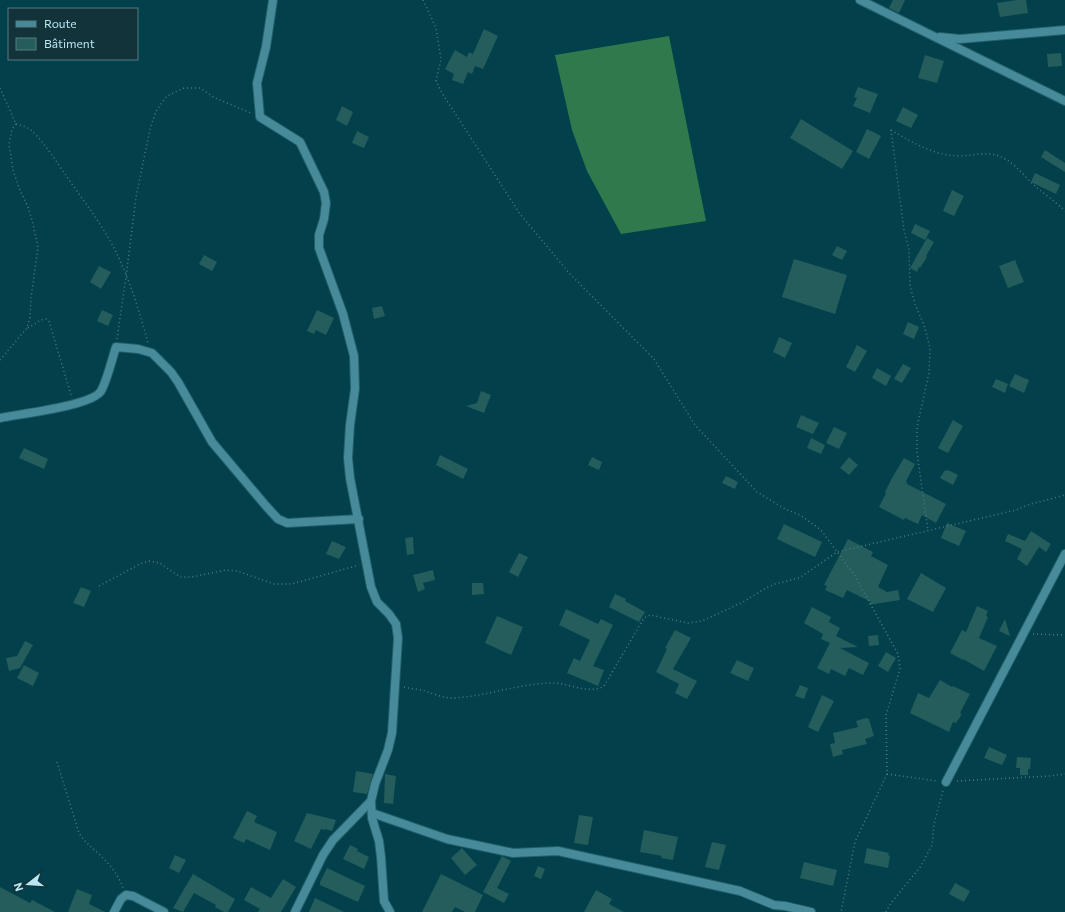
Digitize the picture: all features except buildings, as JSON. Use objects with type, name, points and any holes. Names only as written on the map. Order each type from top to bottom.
[{"type":"street","points":[[273,0],[266,47],[258,83],[260,117],[300,142],[324,192],[326,203],[324,219],[319,235],[319,248],[343,314],[354,356],[355,389],[350,425],[348,458],[350,478],[371,588],[377,602],[396,624],[398,638],[392,734],[371,800],[372,813],[381,857],[384,901],[390,912]]},
{"type":"street","points":[[860,0],[1065,101]]},
{"type":"street","points":[[935,37],[960,39],[1065,30]]},
{"type":"street","points":[[0,418],[74,404],[93,398],[101,392],[116,347],[138,349],[152,354],[171,372],[212,442],[278,519],[287,523],[359,519]]},
{"type":"street","points":[[946,782],[1065,554]]},
{"type":"street","points":[[295,912],[323,855],[333,840],[371,800]]},
{"type":"street","points":[[372,813],[447,839],[513,853],[558,851],[740,891],[774,905],[812,912]]},
{"type":"street","points":[[114,912],[121,899],[126,895],[133,896],[164,912]]},
{"type":"street","points":[[767,911],[774,905]]},
{"type":"path","points":[[423,0],[436,28],[440,59],[436,81],[442,93],[520,214],[570,274],[654,359],[695,425],[757,492],[785,509],[800,515],[821,530],[855,576],[898,654],[900,668],[886,715],[887,774],[855,842],[847,875],[841,912]]},
{"type":"path","points":[[0,88],[16,124]]},
{"type":"path","points":[[116,347],[136,196],[150,129],[156,111],[167,96],[184,88],[200,88],[215,98],[260,117]]},
{"type":"path","points":[[16,124],[23,125],[32,132],[57,163],[100,224],[113,247],[140,311],[152,354]]},
{"type":"path","points":[[16,124],[12,129],[9,145],[13,170],[34,224],[38,248],[30,317],[27,328]]},
{"type":"path","points":[[928,531],[918,452],[918,427],[929,373],[930,348],[925,328],[915,304],[910,286],[909,250],[904,230],[891,130],[925,148],[942,154],[961,156],[988,154],[1000,156],[1013,165],[1034,186],[1065,211]]},
{"type":"path","points":[[0,360],[27,328],[46,318],[49,320],[74,404]]},
{"type":"path","points":[[396,686],[451,698],[466,697],[543,683],[563,684],[592,690],[599,689],[604,686],[644,618],[650,615],[688,623],[702,621],[743,602],[770,586],[799,578],[837,552],[1016,510],[1031,504],[1065,495]]},
{"type":"path","points":[[99,586],[140,564],[149,561],[160,563],[180,577],[192,577],[226,570],[237,571],[274,584],[292,584],[366,563]]},
{"type":"path","points":[[1023,633],[1065,635]]},
{"type":"path","points":[[57,762],[79,833],[84,842],[102,856],[120,881],[126,895]]},
{"type":"path","points":[[887,774],[946,782],[1065,774]]},
{"type":"path","points":[[886,912],[890,903],[921,866],[932,845],[934,824],[946,782]]},
{"type":"green space","points":[[669,36],[706,221],[621,234],[587,171],[572,130],[555,55]]}]
